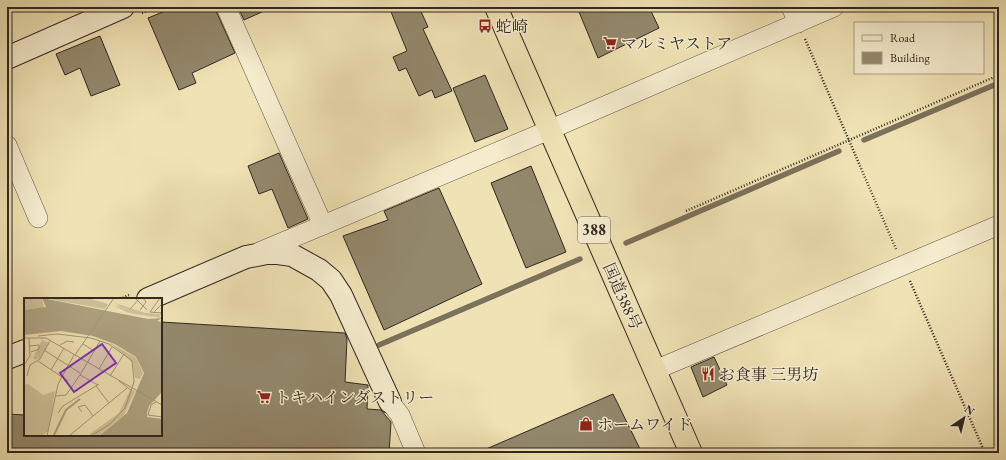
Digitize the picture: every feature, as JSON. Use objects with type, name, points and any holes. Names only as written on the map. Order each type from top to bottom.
[{"type":"highway","name":"国道388号","points":[[496,7],[691,453]]},
{"type":"street","points":[[7,58],[123,7]]},
{"type":"street","points":[[226,7],[323,225]]},
{"type":"street","points":[[150,298],[550,130],[794,15],[834,7]]},
{"type":"street","points":[[7,145],[38,218]]},
{"type":"street","points":[[655,370],[999,225]]},
{"type":"street","points":[[246,257],[278,253],[292,255],[319,270],[331,280],[341,295],[390,402],[400,415],[416,453]]},
{"type":"street","points":[[7,358],[24,351]]},
{"type":"path","points":[[794,15],[985,453]]},
{"type":"path","points":[[686,211],[999,75]]},
{"type":"building","points":[[175,7],[215,7],[235,53],[192,73],[196,83],[179,90],[148,18]]},
{"type":"building","points":[[238,7],[273,7],[244,20]]},
{"type":"building","points":[[389,7],[419,7],[428,27],[423,29],[452,91],[435,98],[432,90],[419,96],[406,68],[399,71],[393,57],[407,51]]},
{"type":"building","name":"マルミヤストア","points":[[577,7],[649,7],[659,28],[598,58]]},
{"type":"building","points":[[100,36],[120,85],[91,96],[80,68],[65,75],[56,54]]},
{"type":"building","points":[[485,75],[508,129],[475,142],[453,88]]},
{"type":"building","points":[[279,153],[308,219],[288,228],[272,189],[259,194],[248,166]]},
{"type":"building","points":[[531,166],[566,252],[526,268],[491,183]]},
{"type":"building","points":[[439,188],[482,284],[384,330],[343,236],[388,220],[384,211]]},
{"type":"building","name":"トキハインダストリー","points":[[162,322],[345,333],[347,339],[345,382],[368,385],[367,409],[381,410],[391,422],[389,453],[7,453],[7,414],[24,415],[24,436],[162,436]]},
{"type":"building","name":"お食事 三男坊","points":[[714,357],[727,385],[703,397],[691,367]]},
{"type":"building","name":"ホームワイド","points":[[613,394],[642,453],[477,453]]},
{"type":"waterway","points":[[864,140],[999,83]]},
{"type":"waterway","points":[[626,243],[839,151]]},
{"type":"waterway","points":[[379,345],[580,259]]},
{"type":"place","name":"蛇崎","points":[[485,26]]},
{"type":"place","name":"マルミヤストア","points":[[610,43]]},
{"type":"place","name":"お食事 三男坊","points":[[708,374]]},
{"type":"place","name":"トキハインダストリー","points":[[264,397]]},
{"type":"place","name":"ホームワイド","points":[[586,424]]}]
